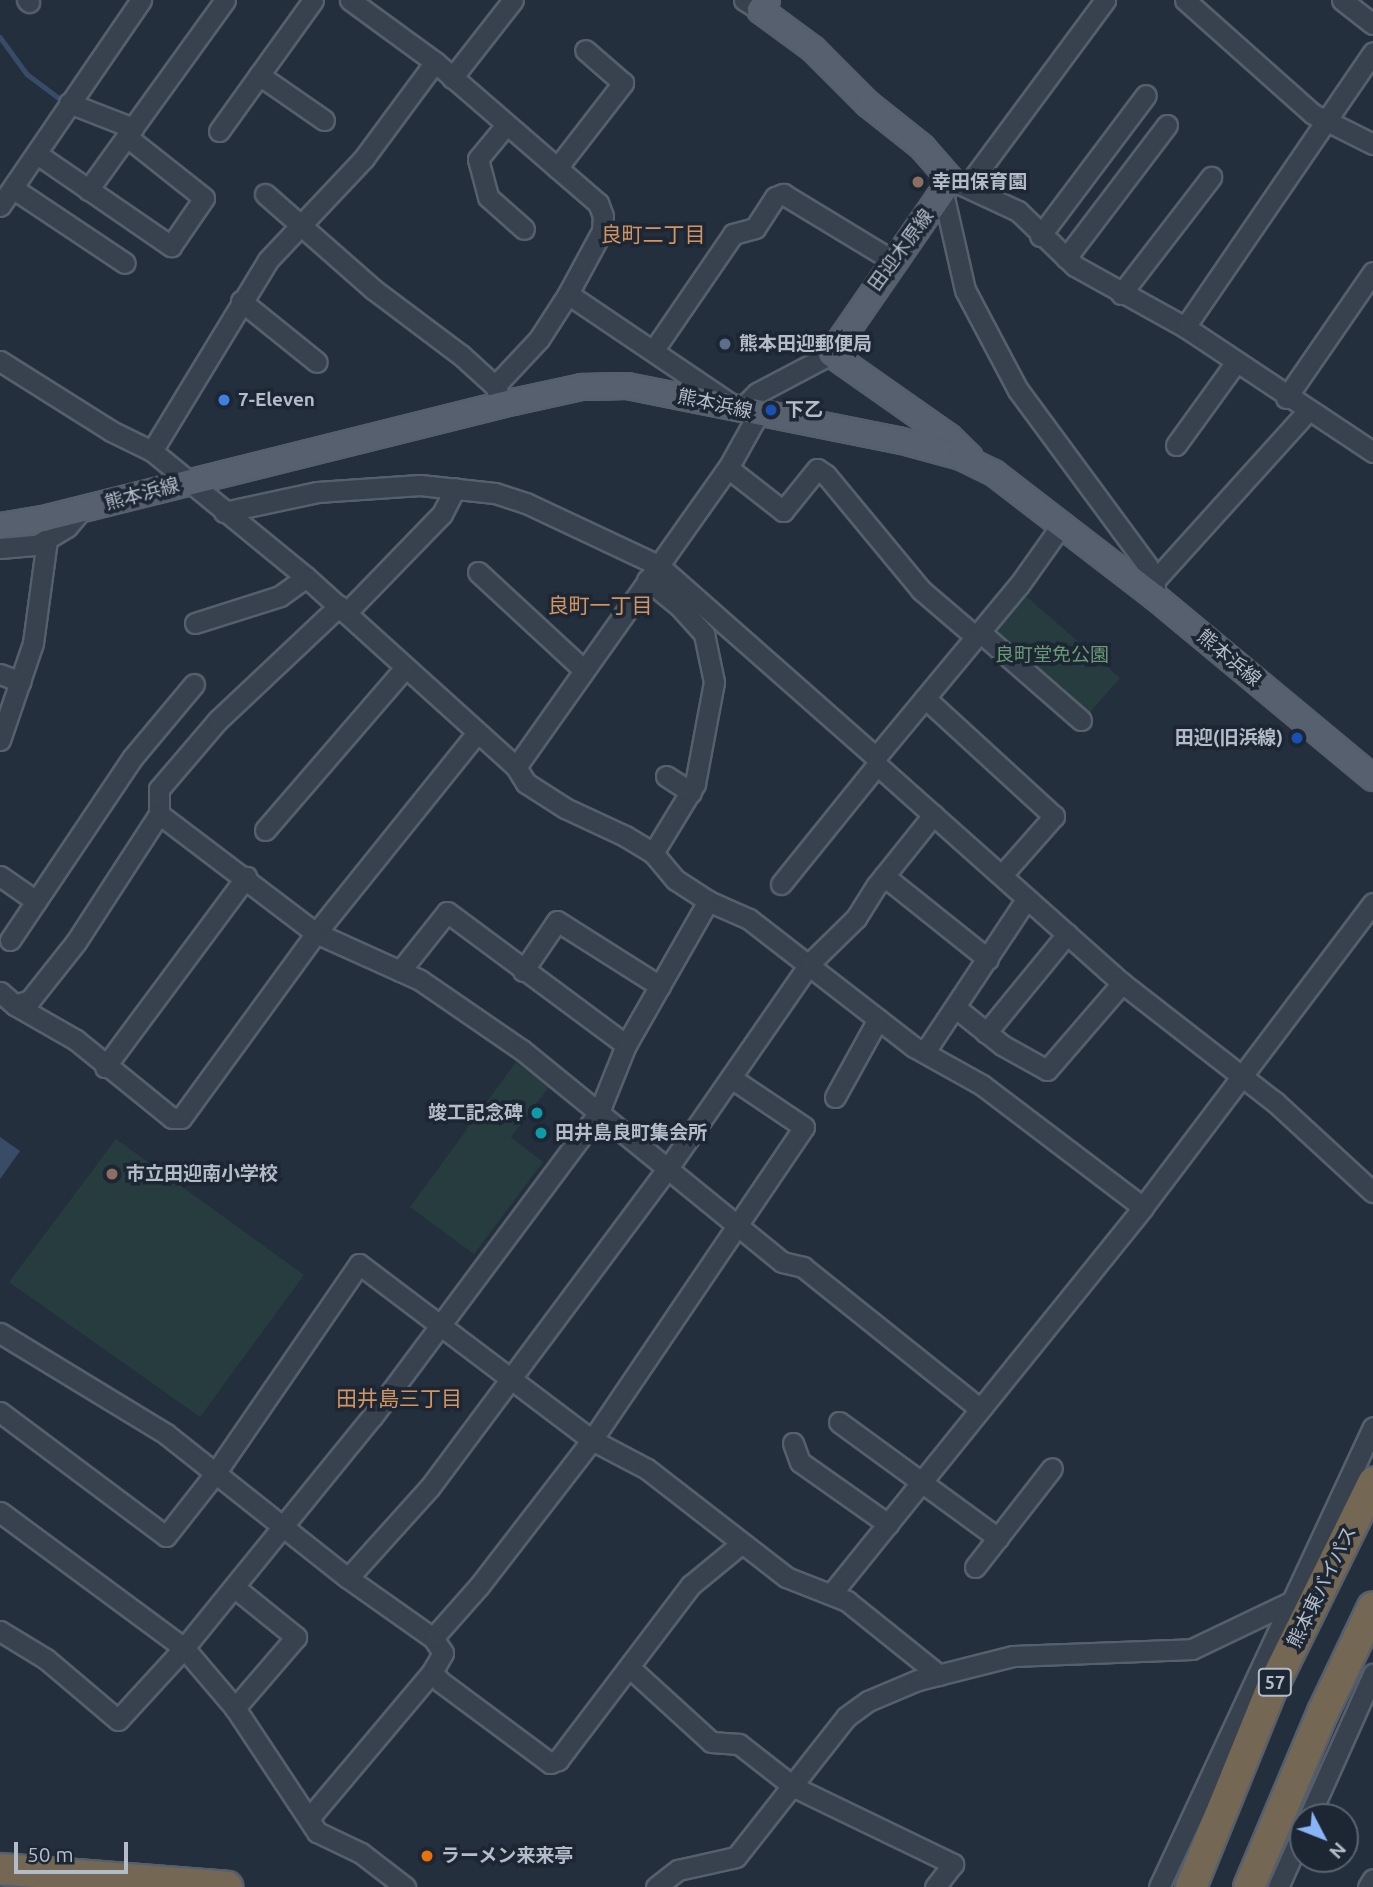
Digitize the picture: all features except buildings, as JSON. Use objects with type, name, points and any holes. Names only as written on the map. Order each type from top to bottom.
[{"type":"highway","name":"熊本東バイパス","points":[[1191,1887],[1272,1688],[1373,1483]]},
{"type":"highway","points":[[1249,1887],[1323,1712],[1373,1607]]},
{"type":"highway","points":[[0,1869],[227,1887]]},
{"type":"main road","points":[[757,3],[813,49],[868,104],[922,147],[954,186]]},
{"type":"main road","name":"田迎木原線","points":[[831,354],[892,260],[954,186]]},
{"type":"main road","points":[[831,354],[949,437],[980,466]]},
{"type":"main road","name":"熊本浜線","points":[[0,526],[82,509],[186,482],[499,395],[582,387],[627,386],[902,441],[980,466],[1155,588],[1373,778]]},
{"type":"street","points":[[0,206],[141,0]]},
{"type":"street","points":[[88,190],[225,0]]},
{"type":"street","points":[[219,131],[313,0]]},
{"type":"street","points":[[265,194],[499,395],[539,339],[596,247],[603,216],[598,203],[435,62],[350,0]]},
{"type":"street","points":[[452,78],[513,0]]},
{"type":"street","points":[[1105,0],[954,186],[964,290],[1018,390],[1155,588],[1307,412]]},
{"type":"street","points":[[1185,0],[1243,48],[1266,77],[1324,119],[1373,144]]},
{"type":"street","points":[[1342,0],[1373,24]]},
{"type":"street","points":[[557,168],[623,83],[585,50]]},
{"type":"street","points":[[1185,327],[1324,119],[1373,52]]},
{"type":"street","points":[[152,451],[268,260],[364,158],[435,62]]},
{"type":"street","points":[[259,75],[324,120]]},
{"type":"street","points":[[1040,236],[1146,95]]},
{"type":"street","points":[[37,154],[171,246],[204,198],[130,132],[69,103]]},
{"type":"street","points":[[506,125],[478,159],[488,197],[524,229]]},
{"type":"street","points":[[1066,258],[1167,125]]},
{"type":"street","points":[[1121,294],[1211,177]]},
{"type":"street","points":[[954,186],[1018,211],[1040,236],[1066,258],[1121,294],[1185,327],[1286,398],[1367,449],[1373,429]]},
{"type":"street","points":[[14,189],[125,263]]},
{"type":"street","points":[[653,351],[733,234],[755,228],[775,197],[783,194],[892,260]]},
{"type":"street","points":[[1286,398],[1373,272]]},
{"type":"street","points":[[568,294],[749,412]]},
{"type":"street","points":[[241,301],[317,362]]},
{"type":"street","points":[[516,766],[728,468],[757,394],[831,354]]},
{"type":"street","points":[[0,361],[111,431],[152,451],[186,482],[306,577],[476,734],[516,766],[526,783],[565,808],[653,853],[676,880],[708,901],[749,919],[915,1047],[982,1085],[1143,1207]]},
{"type":"street","points":[[1176,445],[1236,362]]},
{"type":"street","points":[[728,468],[783,511],[817,469],[826,475],[921,590],[1081,720]]},
{"type":"street","points":[[224,512],[317,492],[420,485],[455,488],[526,503],[652,573],[876,761],[1122,983],[1241,1075],[1373,1192]]},
{"type":"street","points":[[8,998],[30,1000],[76,942],[159,814],[159,789],[218,721],[442,514],[455,488]]},
{"type":"street","points":[[0,548],[37,545],[67,527],[82,509]]},
{"type":"street","points":[[781,884],[1063,523]]},
{"type":"street","points":[[0,740],[21,682],[43,588],[47,539]]},
{"type":"street","points":[[478,572],[584,670]]},
{"type":"street","points":[[652,573],[695,621],[711,652],[711,712],[691,792],[653,853]]},
{"type":"street","points":[[195,623],[280,596],[306,577]]},
{"type":"street","points":[[265,830],[405,668]]},
{"type":"street","points":[[0,674],[21,682]]},
{"type":"street","points":[[10,940],[133,757],[194,684]]},
{"type":"street","points":[[925,698],[1054,816],[1002,876]]},
{"type":"street","points":[[8,998],[76,1040],[104,1067],[172,1118],[181,1118],[316,933],[476,734]]},
{"type":"street","points":[[666,776],[691,792]]},
{"type":"street","points":[[159,814],[246,877],[316,933],[400,971],[522,1050],[782,1262],[803,1267],[979,1408]]},
{"type":"street","points":[[348,1578],[430,1487],[668,1168],[809,964],[856,918],[884,876],[933,815]]},
{"type":"street","points":[[0,876],[36,901]]},
{"type":"street","points":[[884,876],[988,959]]},
{"type":"street","points":[[104,1067],[246,877]]},
{"type":"street","points":[[926,1051],[1027,898]]},
{"type":"street","points":[[0,1631],[47,1659],[118,1720],[184,1648],[284,1527],[599,1112],[626,1045],[708,901]]},
{"type":"street","points":[[832,1593],[1143,1207],[1373,903]]},
{"type":"street","points":[[400,971],[447,912],[626,1045]]},
{"type":"street","points":[[523,971],[557,920],[660,986]]},
{"type":"street","points":[[986,1032],[1067,934]]},
{"type":"street","points":[[956,1008],[986,1032],[1047,1070],[1122,983]]},
{"type":"street","points":[[835,1097],[878,1019]]},
{"type":"street","points":[[432,1638],[479,1587],[592,1440],[675,1314],[740,1226],[804,1127],[731,1079]]},
{"type":"street","points":[[0,1412],[166,1536],[214,1475],[359,1264],[592,1440],[648,1469],[786,1577],[832,1593],[939,1675]]},
{"type":"street","points":[[0,1333],[166,1434],[214,1475],[348,1578],[432,1638],[443,1653],[432,1672],[310,1817]]},
{"type":"street","points":[[839,1422],[923,1480],[998,1538]]},
{"type":"street","points":[[1159,1887],[1288,1603],[1373,1427]]},
{"type":"street","points":[[793,1443],[800,1462],[887,1524]]},
{"type":"street","points":[[975,1567],[1052,1468]]},
{"type":"street","points":[[0,1512],[184,1648],[235,1708],[310,1817],[317,1832],[361,1853],[405,1887]]},
{"type":"street","points":[[432,1672],[550,1763],[558,1760],[691,1585],[741,1544]]},
{"type":"street","points":[[234,1587],[296,1637],[235,1708]]},
{"type":"street","points":[[656,1887],[678,1870],[736,1857],[794,1787],[846,1717],[868,1701],[939,1675],[1013,1656],[1192,1650],[1288,1603]]},
{"type":"street","points":[[629,1667],[711,1742],[739,1744],[794,1787],[953,1864],[935,1887]]},
{"type":"street","points":[[1315,1803],[1372,1677]]},
{"type":"street","points":[[1278,1887],[1289,1862]]},
{"type":"street","points":[[1368,1887],[1373,1879]]},
{"type":"green space","name":"良町堂免公園","points":[[1019,590],[1120,678],[1084,719],[984,632]]},
{"type":"green space","points":[[516,1062],[549,1087],[511,1137],[543,1162],[474,1254],[410,1207]]},
{"type":"green space","points":[[116,1139],[304,1275],[200,1417],[9,1282]]},
{"type":"water","points":[[0,1137],[20,1151],[0,1179]]},
{"type":"waterway","points":[[0,37],[27,74],[59,98]]},
{"type":"place","name":"幸田保育園","points":[[918,182]]},
{"type":"place","name":"熊本田迎郵便局","points":[[725,344]]},
{"type":"place","name":"7-Eleven","points":[[224,400]]},
{"type":"place","name":"下乙","points":[[771,410]]},
{"type":"place","name":"田迎(旧浜線)","points":[[1297,738]]},
{"type":"place","name":"竣工記念碑","points":[[537,1113]]},
{"type":"place","name":"田井島良町集会所","points":[[541,1133]]},
{"type":"place","name":"市立田迎南小学校","points":[[112,1174]]},
{"type":"place","name":"ラーメン来来亭","points":[[427,1856]]},
{"type":"district","name":"良町二丁目","points":[[653,234]]},
{"type":"district","name":"良町一丁目","points":[[600,605]]},
{"type":"district","name":"田井島三丁目","points":[[399,1398]]}]
